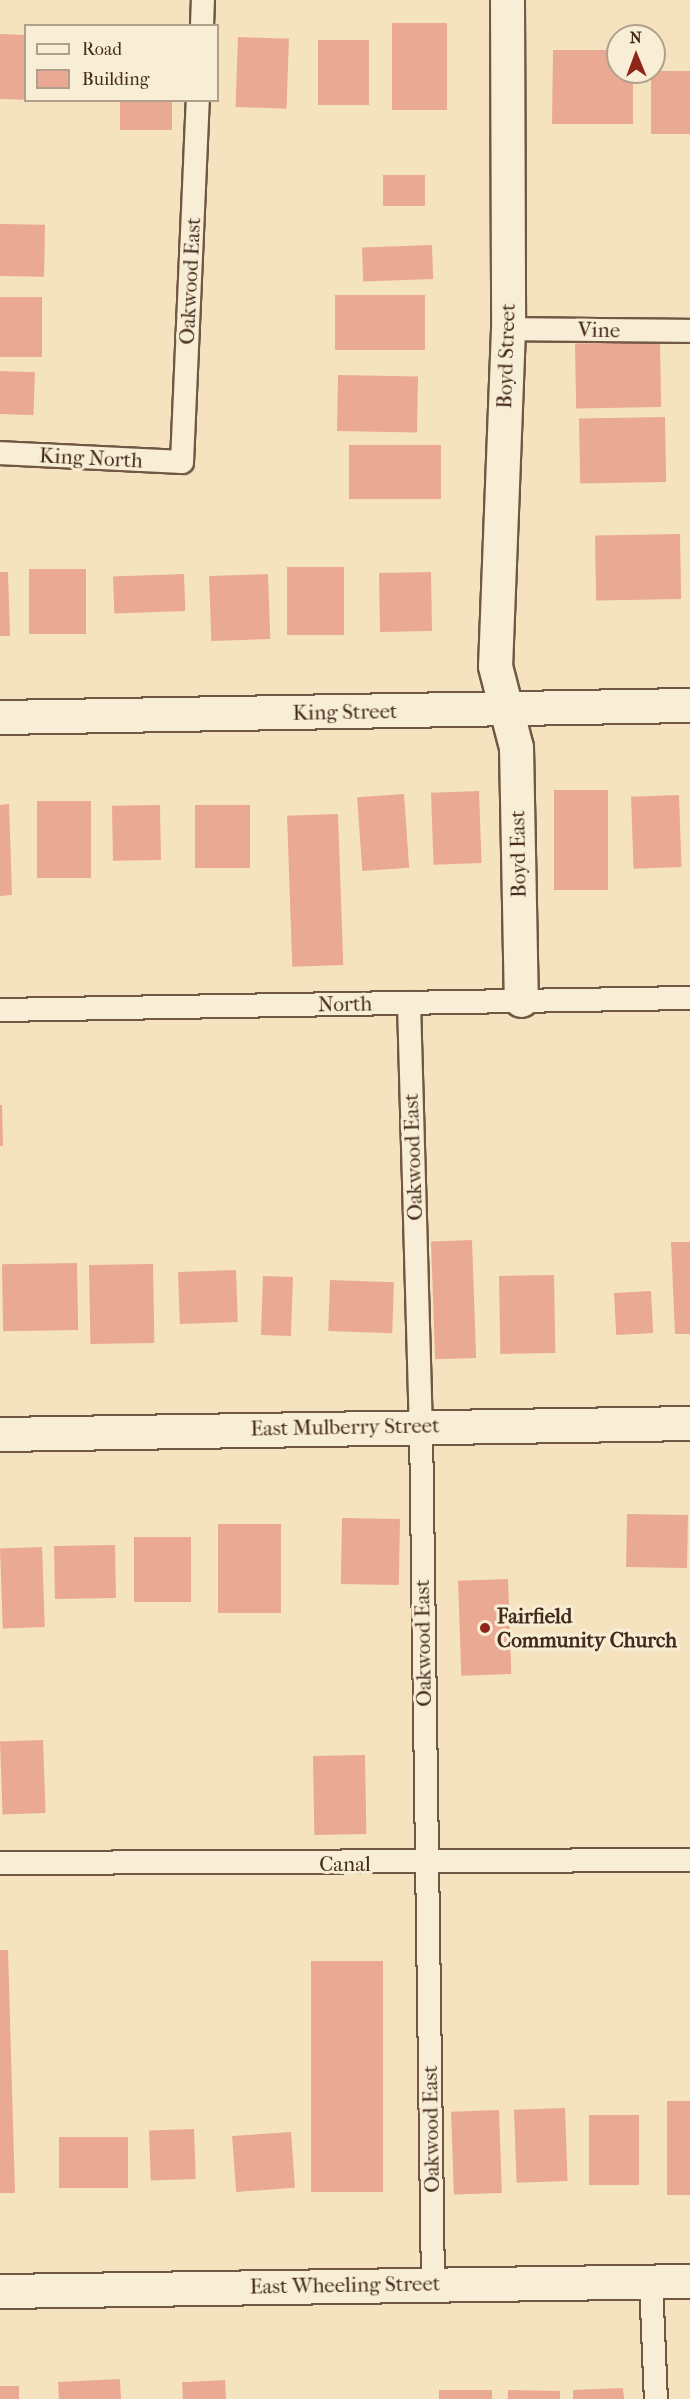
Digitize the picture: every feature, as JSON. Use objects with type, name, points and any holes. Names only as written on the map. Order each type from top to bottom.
[{"type":"street","name":"Boyd Street","points":[[507,0],[508,329],[495,666],[509,709]]},
{"type":"street","name":"King Street","points":[[0,717],[690,705]]},
{"type":"street","name":"Boyd East","points":[[509,709],[516,747],[521,1000]]},
{"type":"street","name":"East Mulberry Street","points":[[0,1434],[690,1423]]},
{"type":"street","name":"East Wheeling Street","points":[[0,2291],[690,2281]]},
{"type":"lane","points":[[202,24],[203,0]]},
{"type":"lane","name":"Oakwood East","points":[[182,462],[198,102]]},
{"type":"lane","name":"Vine","points":[[508,329],[690,331]]},
{"type":"lane","name":"King North","points":[[0,453],[182,462]]},
{"type":"lane","name":"North","points":[[0,1010],[690,998]]},
{"type":"lane","name":"Oakwood East","points":[[409,1003],[421,1426],[425,1865],[433,2284]]},
{"type":"lane","name":"Canal","points":[[0,1863],[425,1865],[690,1860]]},
{"type":"lane","points":[[651,2282],[656,2399]]},
{"type":"building","points":[[392,23],[447,23],[447,110],[392,110]]},
{"type":"building","points":[[0,34],[24,35],[24,100],[0,99]]},
{"type":"building","points":[[238,37],[289,39],[287,109],[236,107]]},
{"type":"building","points":[[318,40],[369,40],[369,105],[318,105]]},
{"type":"building","points":[[553,50],[606,50],[606,84],[633,84],[633,124],[552,124]]},
{"type":"building","points":[[666,71],[690,71],[690,134],[651,134],[651,84],[666,84]]},
{"type":"building","points":[[120,102],[172,102],[172,130],[120,130]]},
{"type":"building","points":[[383,175],[425,175],[425,206],[383,206]]},
{"type":"building","points":[[0,224],[45,225],[44,277],[0,276]]},
{"type":"building","points":[[432,245],[433,279],[363,281],[362,247]]},
{"type":"building","points":[[335,295],[425,295],[425,350],[335,350]]},
{"type":"building","points":[[0,297],[42,297],[42,357],[0,357]]},
{"type":"building","points":[[660,342],[661,407],[576,408],[575,343]]},
{"type":"building","points":[[0,371],[35,372],[33,415],[0,414]]},
{"type":"building","points":[[338,375],[418,376],[417,432],[337,431]]},
{"type":"building","points":[[665,417],[666,482],[580,483],[579,419]]},
{"type":"building","points":[[349,445],[441,445],[441,499],[349,499]]},
{"type":"building","points":[[680,534],[681,599],[596,600],[595,535]]},
{"type":"building","points":[[287,567],[344,567],[344,635],[287,635]]},
{"type":"building","points":[[29,569],[86,569],[86,634],[29,634]]},
{"type":"building","points":[[0,572],[8,572],[10,636],[0,636]]},
{"type":"building","points":[[431,572],[432,631],[380,632],[379,573]]},
{"type":"building","points":[[184,574],[185,611],[114,613],[113,576]]},
{"type":"building","points":[[268,574],[270,639],[211,641],[209,576]]},
{"type":"building","points":[[554,790],[608,790],[608,890],[554,890]]},
{"type":"building","points":[[479,791],[482,863],[434,865],[431,793]]},
{"type":"building","points":[[404,794],[409,868],[362,871],[357,797]]},
{"type":"building","points":[[679,795],[682,867],[634,869],[631,797]]},
{"type":"building","points":[[37,801],[91,801],[91,878],[37,878]]},
{"type":"building","points":[[9,804],[12,895],[0,896],[0,805]]},
{"type":"building","points":[[160,805],[161,860],[113,861],[112,806]]},
{"type":"building","points":[[195,805],[250,805],[250,868],[195,868]]},
{"type":"building","points":[[338,814],[343,965],[292,967],[287,816]]},
{"type":"building","points":[[0,1105],[2,1105],[3,1146],[0,1146]]},
{"type":"building","points":[[472,1240],[476,1358],[435,1359],[431,1241]]},
{"type":"building","points":[[671,1242],[690,1242],[690,1334],[675,1334]]},
{"type":"building","points":[[77,1263],[78,1330],[3,1331],[2,1264]]},
{"type":"building","points":[[153,1264],[154,1343],[90,1344],[89,1265]]},
{"type":"building","points":[[236,1270],[238,1322],[180,1324],[178,1272]]},
{"type":"building","points":[[554,1275],[555,1353],[500,1354],[499,1276]]},
{"type":"building","points":[[263,1276],[293,1277],[291,1336],[261,1335]]},
{"type":"building","points":[[330,1280],[394,1282],[392,1333],[328,1331]]},
{"type":"building","points":[[651,1291],[653,1333],[616,1335],[614,1293]]},
{"type":"building","points":[[627,1514],[688,1515],[687,1568],[626,1567]]},
{"type":"building","points":[[342,1518],[400,1519],[399,1585],[341,1584]]},
{"type":"building","points":[[218,1524],[281,1524],[281,1613],[218,1613]]},
{"type":"building","points":[[134,1537],[191,1537],[191,1602],[134,1602]]},
{"type":"building","points":[[115,1545],[116,1598],[55,1599],[54,1546]]},
{"type":"building","points":[[42,1547],[45,1627],[3,1628],[0,1548]]},
{"type":"building","name":"Fairfield Community Church","points":[[508,1579],[511,1674],[461,1676],[458,1581]]},
{"type":"building","points":[[43,1740],[46,1813],[3,1814],[0,1742]]},
{"type":"building","points":[[365,1755],[366,1834],[314,1835],[313,1756]]},
{"type":"building","points":[[0,1950],[8,1950],[15,2193],[0,2193]]},
{"type":"building","points":[[311,1961],[383,1961],[383,2192],[311,2192]]},
{"type":"building","points":[[667,2101],[690,2101],[690,2195],[667,2195]]},
{"type":"building","points":[[565,2108],[568,2181],[517,2183],[514,2110]]},
{"type":"building","points":[[499,2110],[502,2193],[454,2195],[451,2112]]},
{"type":"building","points":[[589,2115],[639,2115],[639,2185],[589,2185]]},
{"type":"building","points":[[194,2129],[196,2179],[151,2181],[149,2131]]},
{"type":"building","points":[[291,2132],[295,2188],[236,2192],[232,2136]]},
{"type":"building","points":[[59,2137],[128,2137],[128,2188],[59,2188]]},
{"type":"building","points":[[120,2379],[121,2399],[59,2399],[58,2382]]},
{"type":"building","points":[[225,2380],[226,2399],[183,2399],[182,2382]]},
{"type":"building","points":[[0,2386],[19,2386],[19,2399],[0,2399]]},
{"type":"building","points":[[623,2388],[624,2399],[573,2399],[573,2390]]},
{"type":"building","points":[[439,2390],[492,2390],[492,2399],[439,2399]]},
{"type":"building","points":[[508,2390],[560,2391],[560,2399],[508,2399]]},
{"type":"place","name":"Fairfield Community Church","points":[[485,1628]]}]
